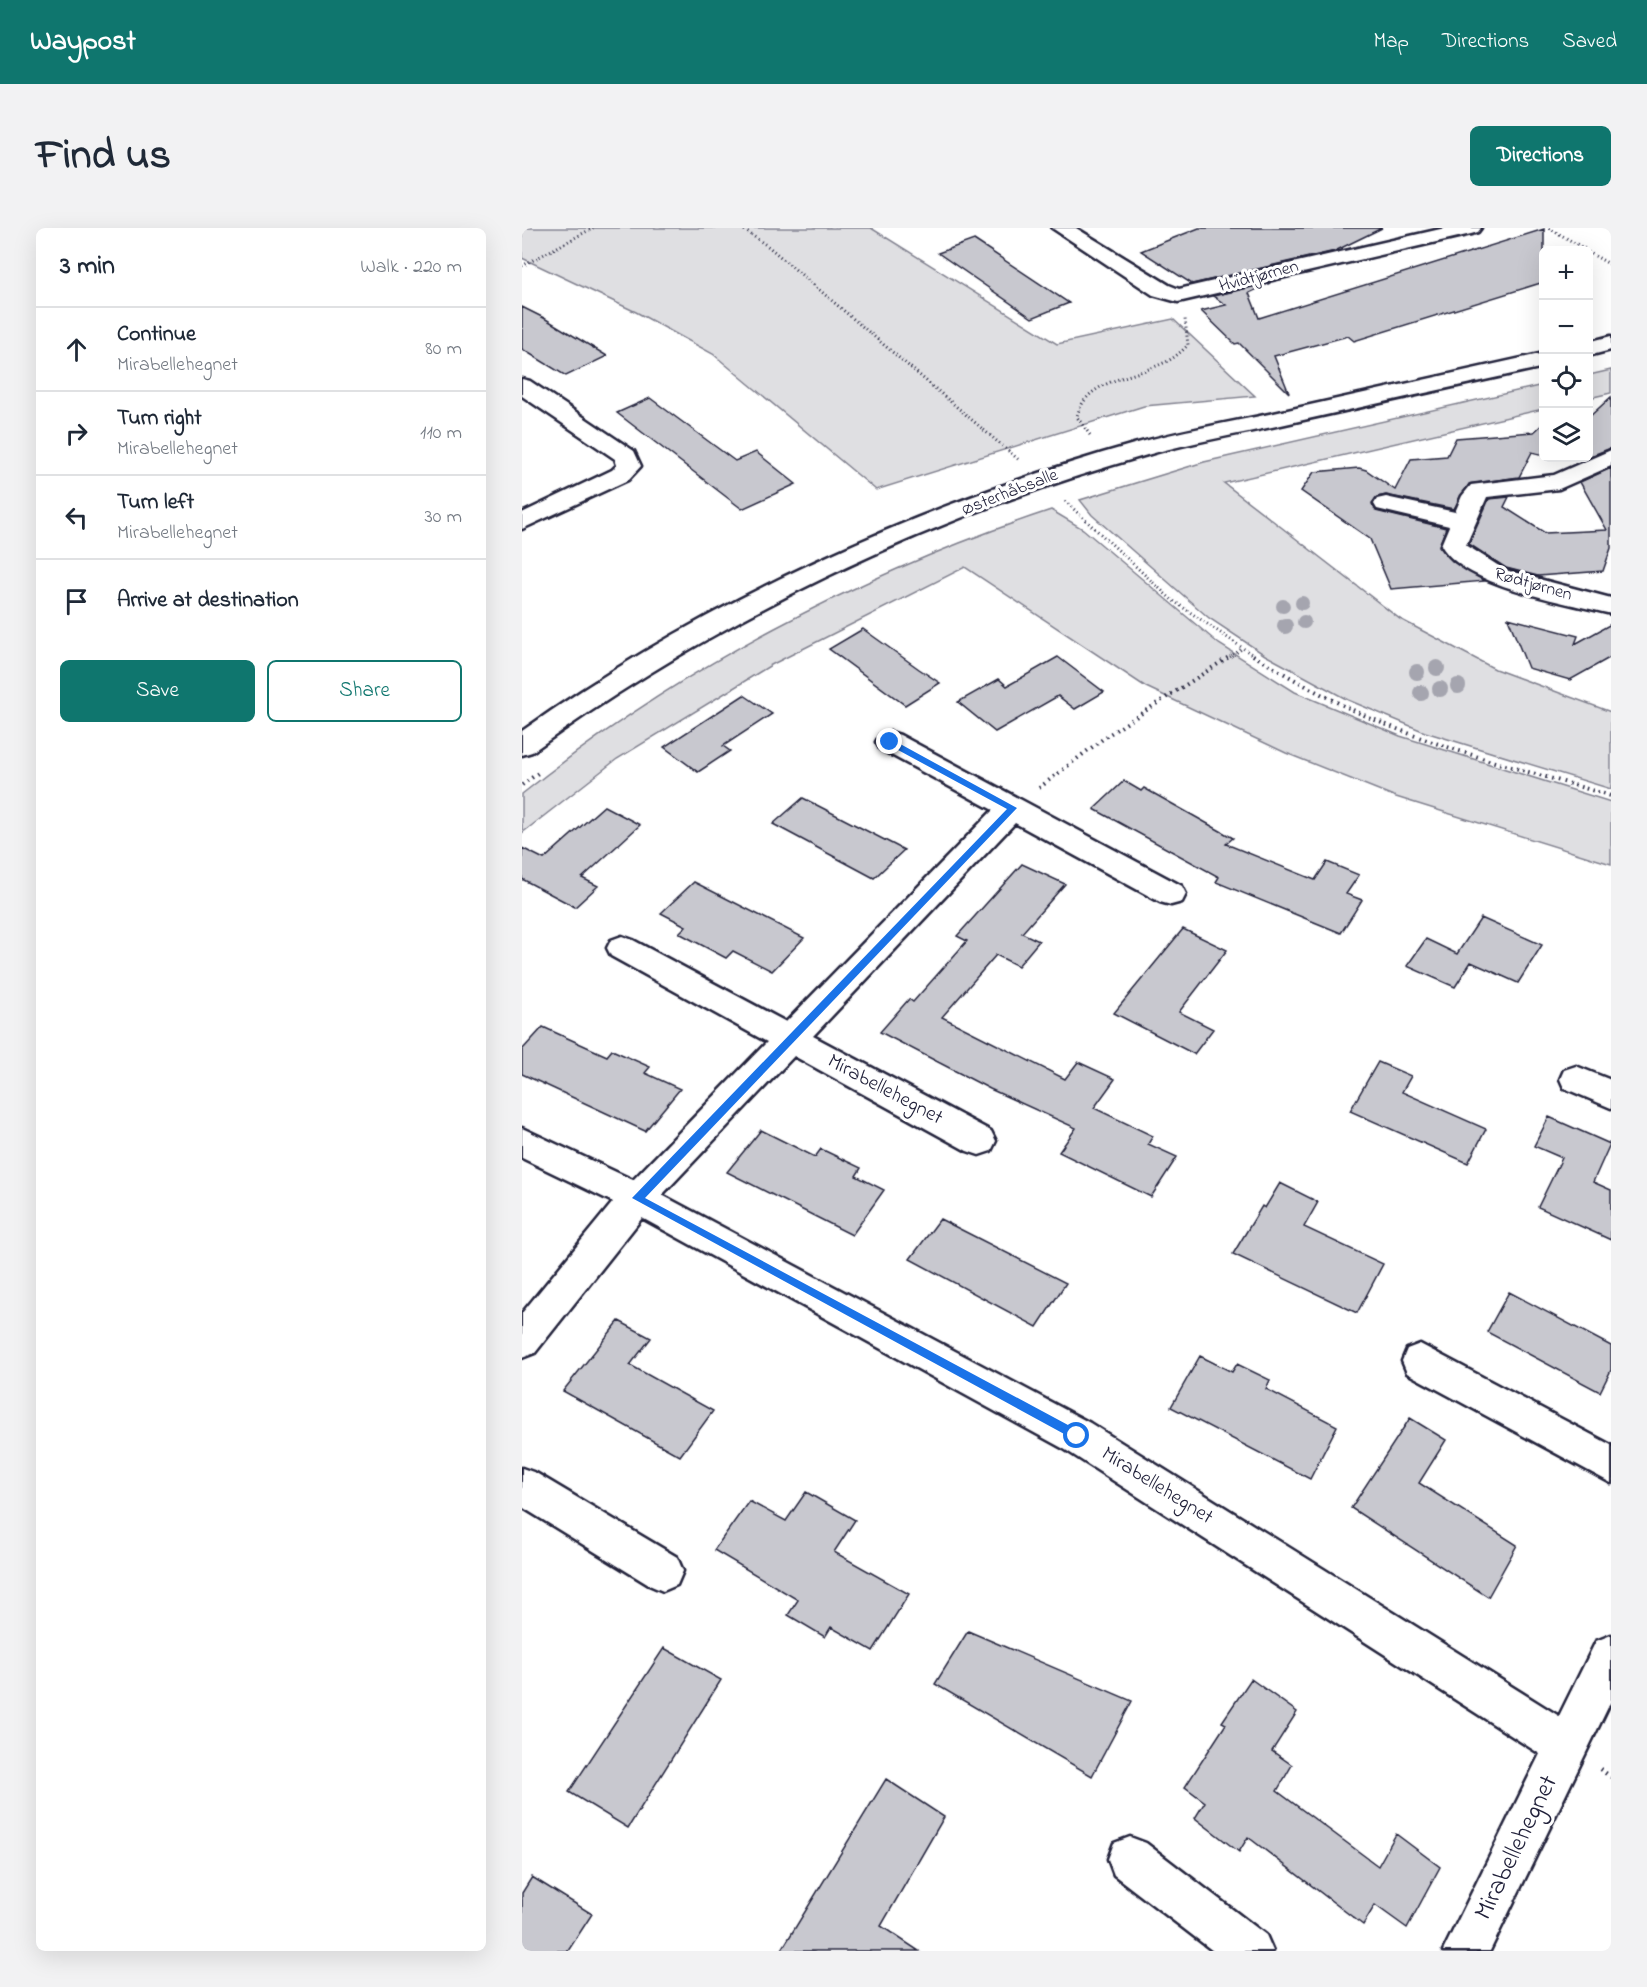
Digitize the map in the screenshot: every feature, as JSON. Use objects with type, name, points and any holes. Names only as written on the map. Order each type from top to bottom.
[{"type":"street","points":[[1062,228],[1161,290],[1178,296]]},
{"type":"street","name":"Hvidtjørnen","points":[[1178,296],[1471,228]]},
{"type":"street","points":[[1593,348],[1611,343]]},
{"type":"street","name":"Østerhåbsalle","points":[[522,745],[585,700],[707,628],[840,559],[1042,479],[1144,447],[1539,361]]},
{"type":"street","points":[[522,386],[626,456],[629,466],[621,475],[522,522]]},
{"type":"street","name":"Rødtjørnen","points":[[1611,457],[1559,482],[1480,490],[1474,496],[1453,544],[1456,550],[1486,571],[1507,580],[1611,606]]},
{"type":"street","points":[[1386,504],[1462,521]]},
{"type":"street","points":[[890,742],[1171,894]]},
{"type":"street","points":[[522,1341],[638,1198],[1012,808]]},
{"type":"street","name":"Mirabellehegnet","points":[[622,948],[979,1141]]},
{"type":"street","points":[[1576,1079],[1611,1095]]},
{"type":"street","name":"Mirabellehegnet","points":[[522,1142],[638,1198],[1077,1436],[1567,1746]]},
{"type":"street","points":[[1420,1361],[1611,1465]]},
{"type":"street","points":[[522,1486],[663,1571]]},
{"type":"street","name":"Mirabellehegnet","points":[[1466,1951],[1611,1656]]},
{"type":"street","points":[[1130,1859],[1250,1951]]},
{"type":"path","points":[[522,267],[593,228]]},
{"type":"path","points":[[741,228],[769,247],[1042,479]]},
{"type":"path","points":[[1549,228],[1580,246]]},
{"type":"path","points":[[1593,254],[1611,265]]},
{"type":"path","points":[[1093,440],[1077,417],[1081,403],[1100,389],[1163,365],[1180,355],[1188,345],[1187,325],[1178,296]]},
{"type":"path","points":[[1072,494],[1061,497],[1173,600],[1243,648],[1361,713],[1447,746],[1611,796]]},
{"type":"path","points":[[1012,808],[1108,735],[1243,648]]},
{"type":"path","points":[[522,785],[539,772]]},
{"type":"shaded area","points":[[522,228],[871,228],[1057,344],[1173,319],[1255,396],[1144,406],[876,490],[713,354],[636,312],[522,258]]},
{"type":"shaded area","points":[[1611,370],[1611,393],[1593,397],[1593,374]]},
{"type":"shaded area","points":[[1539,386],[1539,410],[1224,483],[1400,619],[1495,669],[1611,712],[1611,789],[1425,732],[1348,700],[1265,655],[1209,618],[1092,515],[1080,500],[1204,462]]},
{"type":"shaded area","points":[[1051,510],[1083,529],[1219,644],[1295,692],[1400,736],[1611,802],[1611,864],[1396,797],[1286,753],[1146,687],[965,567],[771,665],[617,759],[522,833],[522,794],[582,748],[708,666],[774,629],[910,563]]},
{"type":"building","points":[[1199,228],[1382,228],[1335,251],[1192,284],[1141,251]]},
{"type":"building","points":[[1544,229],[1544,246],[1539,246],[1539,284],[1354,341],[1348,336],[1274,356],[1289,393],[1239,343],[1235,344],[1201,311],[1226,305],[1213,296],[1270,283],[1249,293],[1259,318]]},
{"type":"building","points":[[974,240],[1069,303],[1032,318],[938,253]]},
{"type":"building","points":[[522,307],[607,356],[566,376],[522,349]]},
{"type":"building","points":[[1611,397],[1611,448],[1593,455],[1593,413]]},
{"type":"building","points":[[650,398],[735,461],[756,452],[796,484],[742,509],[617,413]]},
{"type":"building","points":[[1539,428],[1539,454],[1532,452],[1519,477],[1469,484],[1454,509],[1386,495],[1377,497],[1372,503],[1376,511],[1446,528],[1439,546],[1452,561],[1485,581],[1391,589],[1370,539],[1301,491],[1314,472],[1359,468],[1366,470],[1395,490],[1411,459],[1447,456],[1456,438],[1534,432]]},
{"type":"building","points":[[1611,468],[1611,548],[1603,571],[1538,576],[1506,568],[1469,544],[1489,499],[1509,497],[1504,507],[1545,533],[1607,530],[1580,482]]},
{"type":"building","points":[[1508,618],[1578,636],[1575,644],[1611,624],[1611,657],[1570,680],[1528,668]]},
{"type":"building","points":[[863,629],[940,683],[905,705],[829,649]]},
{"type":"building","points":[[1058,657],[1104,692],[1075,709],[1058,696],[995,732],[958,702],[999,679],[1007,686]]},
{"type":"building","points":[[744,695],[772,714],[723,746],[730,751],[698,772],[664,747]]},
{"type":"building","points":[[1124,781],[1141,791],[1144,788],[1233,838],[1226,844],[1315,880],[1327,862],[1359,875],[1346,894],[1362,900],[1341,933],[1216,882],[1219,877],[1094,809]]},
{"type":"building","points":[[803,798],[904,850],[874,878],[773,824]]},
{"type":"building","points":[[604,806],[640,825],[582,878],[598,886],[575,907],[522,879],[522,848],[544,859]]},
{"type":"building","points":[[1022,864],[1065,884],[1022,933],[1039,941],[1018,966],[996,955],[942,1017],[1065,1079],[1078,1062],[1115,1079],[1094,1108],[1153,1136],[1148,1144],[1177,1157],[1151,1197],[1059,1152],[1076,1128],[990,1089],[880,1032],[909,999],[913,1002],[967,941],[957,936]]},
{"type":"building","points":[[694,882],[804,938],[772,971],[733,951],[726,958],[679,933],[686,926],[661,913]]},
{"type":"building","points":[[1481,918],[1542,945],[1518,983],[1471,962],[1455,987],[1407,966],[1426,939],[1457,954]]},
{"type":"building","points":[[1183,929],[1227,950],[1179,1012],[1213,1029],[1194,1054],[1114,1013]]},
{"type":"building","points":[[543,1027],[607,1056],[612,1050],[650,1067],[645,1073],[680,1089],[645,1131],[522,1074],[522,1050]]},
{"type":"building","points":[[1378,1062],[1411,1076],[1402,1092],[1486,1129],[1468,1163],[1350,1111]]},
{"type":"building","points":[[1549,1117],[1610,1144],[1593,1182],[1611,1190],[1611,1240],[1538,1207],[1562,1158],[1534,1146]]},
{"type":"building","points":[[761,1130],[815,1157],[821,1149],[861,1168],[856,1176],[884,1190],[852,1235],[727,1172]]},
{"type":"building","points":[[1280,1183],[1318,1202],[1304,1227],[1383,1264],[1357,1313],[1233,1254],[1262,1206],[1265,1208]]},
{"type":"building","points":[[940,1219],[1066,1283],[1037,1327],[910,1259]]},
{"type":"building","points":[[1509,1292],[1611,1346],[1611,1370],[1600,1392],[1487,1332]]},
{"type":"building","points":[[619,1321],[651,1338],[630,1365],[713,1411],[680,1456],[563,1391]]},
{"type":"building","points":[[1200,1356],[1232,1372],[1237,1364],[1270,1380],[1266,1389],[1337,1426],[1310,1479],[1171,1407]]},
{"type":"building","points":[[1410,1418],[1446,1440],[1419,1483],[1517,1545],[1488,1597],[1351,1508]]},
{"type":"building","points":[[806,1492],[855,1520],[834,1552],[909,1594],[873,1651],[831,1627],[825,1637],[788,1615],[798,1600],[714,1550],[749,1501],[786,1521]]},
{"type":"building","points":[[968,1631],[1132,1701],[1092,1776],[935,1684]]},
{"type":"building","points":[[664,1648],[721,1680],[628,1828],[569,1792]]},
{"type":"building","points":[[1251,1679],[1297,1712],[1272,1751],[1292,1765],[1277,1791],[1378,1866],[1396,1834],[1440,1867],[1407,1928],[1375,1905],[1363,1925],[1248,1837],[1239,1852],[1195,1818],[1205,1802],[1185,1787],[1226,1724],[1222,1722]]},
{"type":"building","points":[[886,1779],[944,1817],[881,1926],[919,1951],[781,1951]]},
{"type":"building","points":[[532,1877],[592,1914],[568,1951],[522,1951],[522,1893]]},
{"type":"route","points":[[890,742],[1012,808],[638,1198],[1077,1436]]}]
